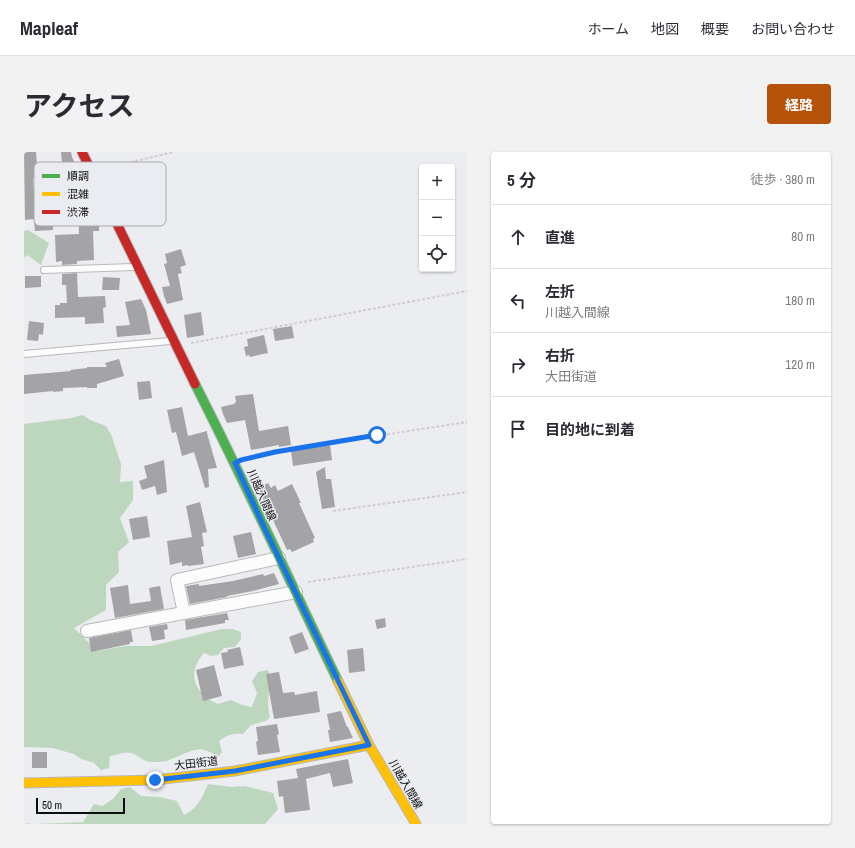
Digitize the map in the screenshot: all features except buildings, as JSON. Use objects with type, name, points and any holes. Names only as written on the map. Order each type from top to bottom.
[{"type":"main road","name":"川越入間線","points":[[82,152],[87,162]]},
{"type":"main road","name":"川越入間線","points":[[118,226],[235,463],[369,745],[416,824]]},
{"type":"main road","name":"大田街道","points":[[24,783],[155,780],[235,771],[369,745]]},
{"type":"street","points":[[184,613],[177,580],[279,558]]},
{"type":"street","points":[[88,631],[184,613],[294,589]]},
{"type":"lane","points":[[44,270],[138,267]]},
{"type":"lane","points":[[24,354],[175,344]]},
{"type":"path","points":[[132,162],[174,152]]},
{"type":"path","points":[[175,344],[185,344],[467,291]]},
{"type":"path","points":[[235,463],[241,460],[275,452],[467,422]]},
{"type":"path","points":[[333,512],[467,492]]},
{"type":"path","points":[[294,589],[301,583],[467,558]]},
{"type":"green space","points":[[28,230],[49,243],[41,265],[27,255],[24,258],[24,231]]},
{"type":"green space","points":[[83,415],[90,420],[106,426],[111,434],[121,464],[120,482],[133,481],[133,500],[120,518],[129,542],[118,552],[119,572],[106,585],[106,610],[74,628],[97,651],[125,646],[151,646],[222,629],[232,629],[241,632],[241,639],[235,647],[224,648],[218,655],[211,656],[204,653],[195,668],[195,682],[198,689],[203,694],[218,704],[231,700],[242,705],[252,707],[257,693],[252,681],[258,672],[268,670],[271,679],[268,701],[270,717],[266,721],[251,725],[243,734],[230,735],[219,741],[222,752],[218,757],[205,750],[194,750],[167,761],[151,762],[126,752],[110,756],[109,768],[101,770],[94,763],[81,759],[74,754],[52,748],[24,747],[24,424]]},
{"type":"green space","points":[[208,784],[232,787],[245,786],[273,793],[278,809],[265,824],[35,824],[83,822],[94,804],[102,806],[113,799],[121,789],[130,787],[141,796],[160,797],[177,801],[184,815],[196,806]]},
{"type":"traffic: fast","points":[[195,384],[250,495],[338,681]]},
{"type":"traffic: slow","points":[[338,681],[369,745],[416,824]]},
{"type":"traffic: slow","points":[[24,783],[155,780],[235,771],[369,745]]},
{"type":"traffic: jam","points":[[82,152],[87,162]]},
{"type":"traffic: jam","points":[[118,226],[195,384]]},
{"type":"route","points":[[155,780],[235,771],[369,745],[264,527],[235,463],[241,460],[275,452],[377,435]]}]
